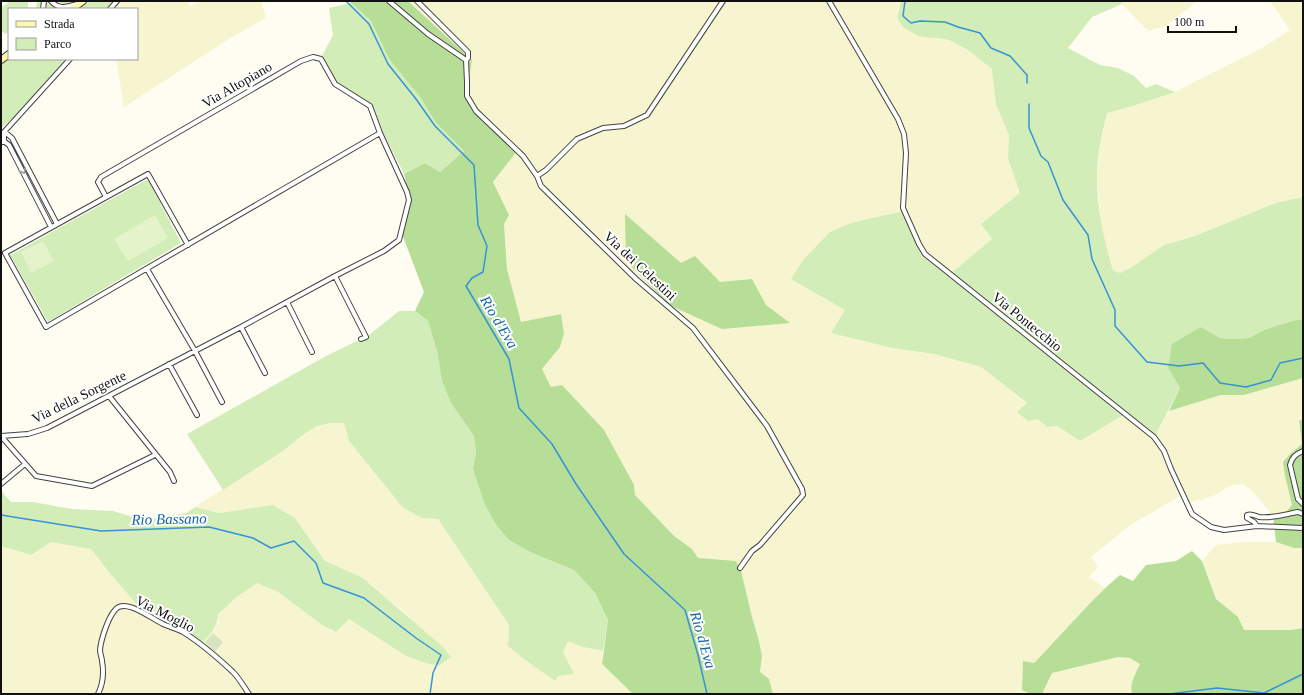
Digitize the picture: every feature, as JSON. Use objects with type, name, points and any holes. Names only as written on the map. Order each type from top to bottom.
[{"type":"main road","points":[[73,8],[82,2]]},
{"type":"street","points":[[43,8],[44,1]]},
{"type":"street","points":[[51,1],[64,8],[82,2]]},
{"type":"street","points":[[389,1],[428,34],[466,60]]},
{"type":"street","name":"Via dei Celestini","points":[[417,1],[468,52],[468,58],[466,60],[466,96],[476,111],[523,156],[537,176],[541,186],[636,279],[693,328],[768,426],[802,489],[803,495],[760,545],[752,551],[740,568]]},
{"type":"street","points":[[537,176],[546,170],[577,140],[603,128],[624,126],[647,115],[723,1]]},
{"type":"street","name":"Via Pontecchio","points":[[829,1],[898,119],[904,134],[906,153],[903,208],[925,254],[1154,437],[1164,451],[1192,514],[1211,527],[1224,530],[1257,526],[1303,528]]},
{"type":"street","name":"Via Altopiano","points":[[106,197],[98,182],[101,177],[294,65],[313,56],[321,59],[335,84],[370,106],[380,133],[407,192],[409,200],[399,240],[384,251],[143,378]]},
{"type":"street","points":[[51,227],[9,145],[2,142],[3,133],[69,60]]},
{"type":"street","points":[[3,133],[12,138],[57,224]]},
{"type":"street","points":[[188,245],[148,174],[3,253],[46,327],[188,245],[380,133]]},
{"type":"street","points":[[147,268],[195,351],[222,402]]},
{"type":"street","points":[[335,276],[366,336],[361,339]]},
{"type":"street","points":[[287,302],[312,352]]},
{"type":"street","points":[[241,327],[265,373]]},
{"type":"street","points":[[169,364],[197,415]]},
{"type":"street","name":"Via della Sorgente","points":[[1,436],[28,434],[47,428],[143,378]]},
{"type":"street","points":[[109,396],[170,472],[174,481]]},
{"type":"street","points":[[1,436],[36,476],[92,486],[155,455]]},
{"type":"street","points":[[1303,451],[1292,459],[1290,465],[1298,499],[1303,504]]},
{"type":"street","points":[[1,484],[25,464]]},
{"type":"street","points":[[1257,526],[1254,522],[1247,518],[1247,515],[1250,514],[1268,518],[1298,512],[1303,514]]},
{"type":"street","name":"Via Moglio","points":[[98,694],[103,674],[100,651],[104,636],[112,614],[117,607],[123,605],[133,608],[187,635],[234,673],[249,694]]},
{"type":"shaded area","points":[[116,1],[143,1],[146,3],[149,1],[186,1],[191,6],[202,1],[261,1],[266,18],[232,37],[124,107],[116,60],[138,60],[138,8],[111,8]]},
{"type":"shaded area","points":[[408,1],[901,1],[897,17],[935,39],[949,40],[968,50],[993,69],[996,105],[1009,135],[1008,159],[1020,193],[981,224],[992,239],[950,274],[846,310],[832,333],[892,348],[934,354],[981,367],[1027,404],[1037,419],[1047,427],[1057,426],[1080,441],[1125,413],[1155,436],[1169,411],[1221,395],[1244,395],[1303,378],[1303,419],[1299,421],[1302,444],[1291,453],[1285,476],[1292,505],[1286,512],[1273,516],[1254,493],[1243,484],[1229,486],[1218,494],[1191,502],[1180,496],[1129,526],[1091,557],[1098,567],[1089,577],[1105,588],[1034,663],[1023,662],[1022,689],[1031,694],[773,694],[769,679],[760,673],[762,656],[752,617],[697,558],[692,549],[674,536],[635,495],[634,485],[562,385],[551,387],[542,369],[560,347],[564,335],[561,314],[521,323],[507,269],[504,224],[509,215],[493,182],[504,168],[471,102],[467,89],[469,58]]},
{"type":"shaded area","points":[[1121,1],[1197,1],[1166,26],[1148,31],[1122,4]]},
{"type":"shaded area","points":[[1270,1],[1303,1],[1303,197],[1276,203],[1192,237],[1164,245],[1132,267],[1120,273],[1113,270],[1101,224],[1097,177],[1100,146],[1107,113],[1175,92],[1267,45],[1290,30]]},
{"type":"shaded area","points":[[331,423],[344,423],[349,441],[403,508],[422,518],[438,519],[509,625],[508,646],[555,681],[568,640],[583,647],[603,651],[602,664],[633,694],[1,694],[1,546],[31,555],[51,542],[91,549],[139,607],[213,631],[218,623],[218,614],[238,596],[257,583],[278,592],[322,625],[335,632],[349,619],[406,656],[418,626],[404,612],[363,578],[325,561],[295,518],[273,505],[219,513],[195,507],[283,451],[304,434],[317,426]]},
{"type":"shaded area","points":[[1242,542],[1276,542],[1294,548],[1303,548],[1303,628],[1291,630],[1244,630],[1238,617],[1216,599],[1202,561],[1216,545]]},
{"type":"shaded area","points":[[1118,657],[1130,658],[1140,664],[1133,679],[1132,694],[1042,694],[1052,673]]},
{"type":"green space","points":[[10,1],[28,1],[28,8],[8,8],[8,32],[5,34],[1,30],[1,8]]},
{"type":"green space","points":[[37,1],[75,1],[65,8],[36,8]]},
{"type":"green space","points":[[90,1],[116,1],[111,8],[80,8]]},
{"type":"green space","points":[[349,1],[408,1],[472,60],[467,89],[471,102],[517,151],[493,182],[509,215],[504,224],[507,269],[521,322],[561,314],[564,334],[560,347],[542,369],[551,387],[562,385],[604,430],[634,485],[635,495],[674,536],[692,549],[698,558],[736,561],[741,571],[759,641],[762,656],[760,672],[769,679],[773,694],[633,694],[602,664],[608,620],[595,593],[574,570],[530,552],[509,540],[496,525],[484,503],[473,469],[476,453],[474,436],[451,403],[442,381],[437,351],[428,321],[415,311],[424,292],[402,234],[410,199],[404,174],[425,163],[440,172],[464,151],[436,123],[420,97],[389,59],[371,21]]},
{"type":"green space","points":[[901,1],[1121,1],[1122,4],[1092,17],[1068,48],[1100,65],[1118,68],[1134,76],[1146,88],[1156,84],[1175,92],[1107,113],[1099,153],[1097,189],[1102,224],[1113,270],[1120,273],[1132,267],[1164,245],[1192,237],[1276,203],[1303,197],[1303,319],[1264,330],[1249,338],[1220,338],[1201,327],[1168,368],[1180,388],[1155,436],[1125,414],[1080,441],[1057,426],[1047,427],[1037,419],[1028,421],[1017,412],[1027,403],[981,367],[934,354],[892,348],[831,333],[845,310],[791,279],[803,260],[830,232],[851,223],[904,211],[912,230],[930,260],[950,274],[992,239],[981,224],[1020,193],[1008,159],[1009,135],[996,105],[992,69],[968,50],[949,40],[918,36],[903,27],[897,17]]},
{"type":"green space","points":[[351,3],[371,21],[389,59],[420,97],[436,123],[464,151],[440,172],[425,163],[404,174],[368,103],[338,86],[322,56],[333,35],[329,8]]},
{"type":"green space","points":[[8,60],[65,60],[13,118],[1,128],[1,65]]},
{"type":"green space","points":[[148,179],[181,243],[48,322],[10,255]]},
{"type":"green space","points":[[625,214],[681,263],[695,256],[720,282],[752,279],[766,305],[790,323],[722,329],[669,305],[626,261]]},
{"type":"green space","points":[[155,215],[168,238],[128,261],[114,239]]},
{"type":"green space","points":[[43,241],[54,261],[31,273],[21,252]]},
{"type":"green space","points":[[399,311],[415,311],[428,321],[437,351],[442,381],[451,403],[474,436],[476,453],[473,469],[484,503],[496,525],[509,540],[530,552],[574,570],[595,593],[608,620],[603,651],[583,647],[568,641],[563,652],[574,674],[558,676],[555,681],[508,646],[509,625],[438,519],[422,518],[403,508],[349,441],[344,423],[331,423],[317,426],[304,434],[283,451],[223,490],[187,434],[326,356],[369,335]]},
{"type":"green space","points":[[1303,319],[1303,378],[1244,395],[1221,395],[1169,411],[1180,388],[1168,368],[1172,344],[1201,327],[1220,338],[1249,338],[1264,330]]},
{"type":"green space","points":[[1303,419],[1303,548],[1294,548],[1276,542],[1273,516],[1286,512],[1292,505],[1283,462],[1302,444],[1299,421]]},
{"type":"green space","points":[[1,491],[11,502],[33,502],[72,509],[113,511],[144,520],[186,513],[195,507],[219,513],[273,505],[295,518],[325,561],[363,578],[443,647],[451,657],[440,665],[429,664],[406,656],[349,619],[336,632],[322,625],[278,592],[257,583],[238,596],[218,614],[215,627],[202,643],[184,631],[161,621],[139,607],[91,549],[51,542],[31,555],[1,546]]},
{"type":"green space","points":[[1192,551],[1202,561],[1216,599],[1238,617],[1244,630],[1291,630],[1303,628],[1303,694],[1132,694],[1132,682],[1140,664],[1130,658],[1118,657],[1052,673],[1042,694],[1031,694],[1022,690],[1023,661],[1034,663],[1086,607],[1120,575],[1133,581],[1146,565],[1176,561]]},
{"type":"green space","points":[[213,633],[223,642],[215,652],[205,642]]},
{"type":"waterway","name":"Rio d'Eva","points":[[346,1],[369,24],[388,64],[435,126],[474,165],[478,225],[487,246],[483,272],[472,278],[466,286],[509,359],[519,408],[552,444],[576,484],[624,554],[685,610],[707,694]]},
{"type":"waterway","points":[[905,1],[903,16],[911,23],[920,21],[945,22],[980,33],[991,48],[1010,56],[1027,75],[1027,83]]},
{"type":"waterway","points":[[1029,104],[1029,128],[1041,156],[1048,162],[1063,200],[1088,235],[1092,259],[1115,310],[1115,326],[1147,362],[1179,366],[1203,363],[1220,383],[1246,387],[1271,380],[1280,363],[1303,358]]},
{"type":"waterway","name":"Rio Bassano","points":[[1,515],[101,531],[209,527],[253,538],[271,548],[294,541],[316,563],[323,583],[364,598],[416,638],[441,655],[433,673],[430,694]]},
{"type":"waterway","points":[[1169,694],[1217,688],[1264,693],[1303,674]]}]
